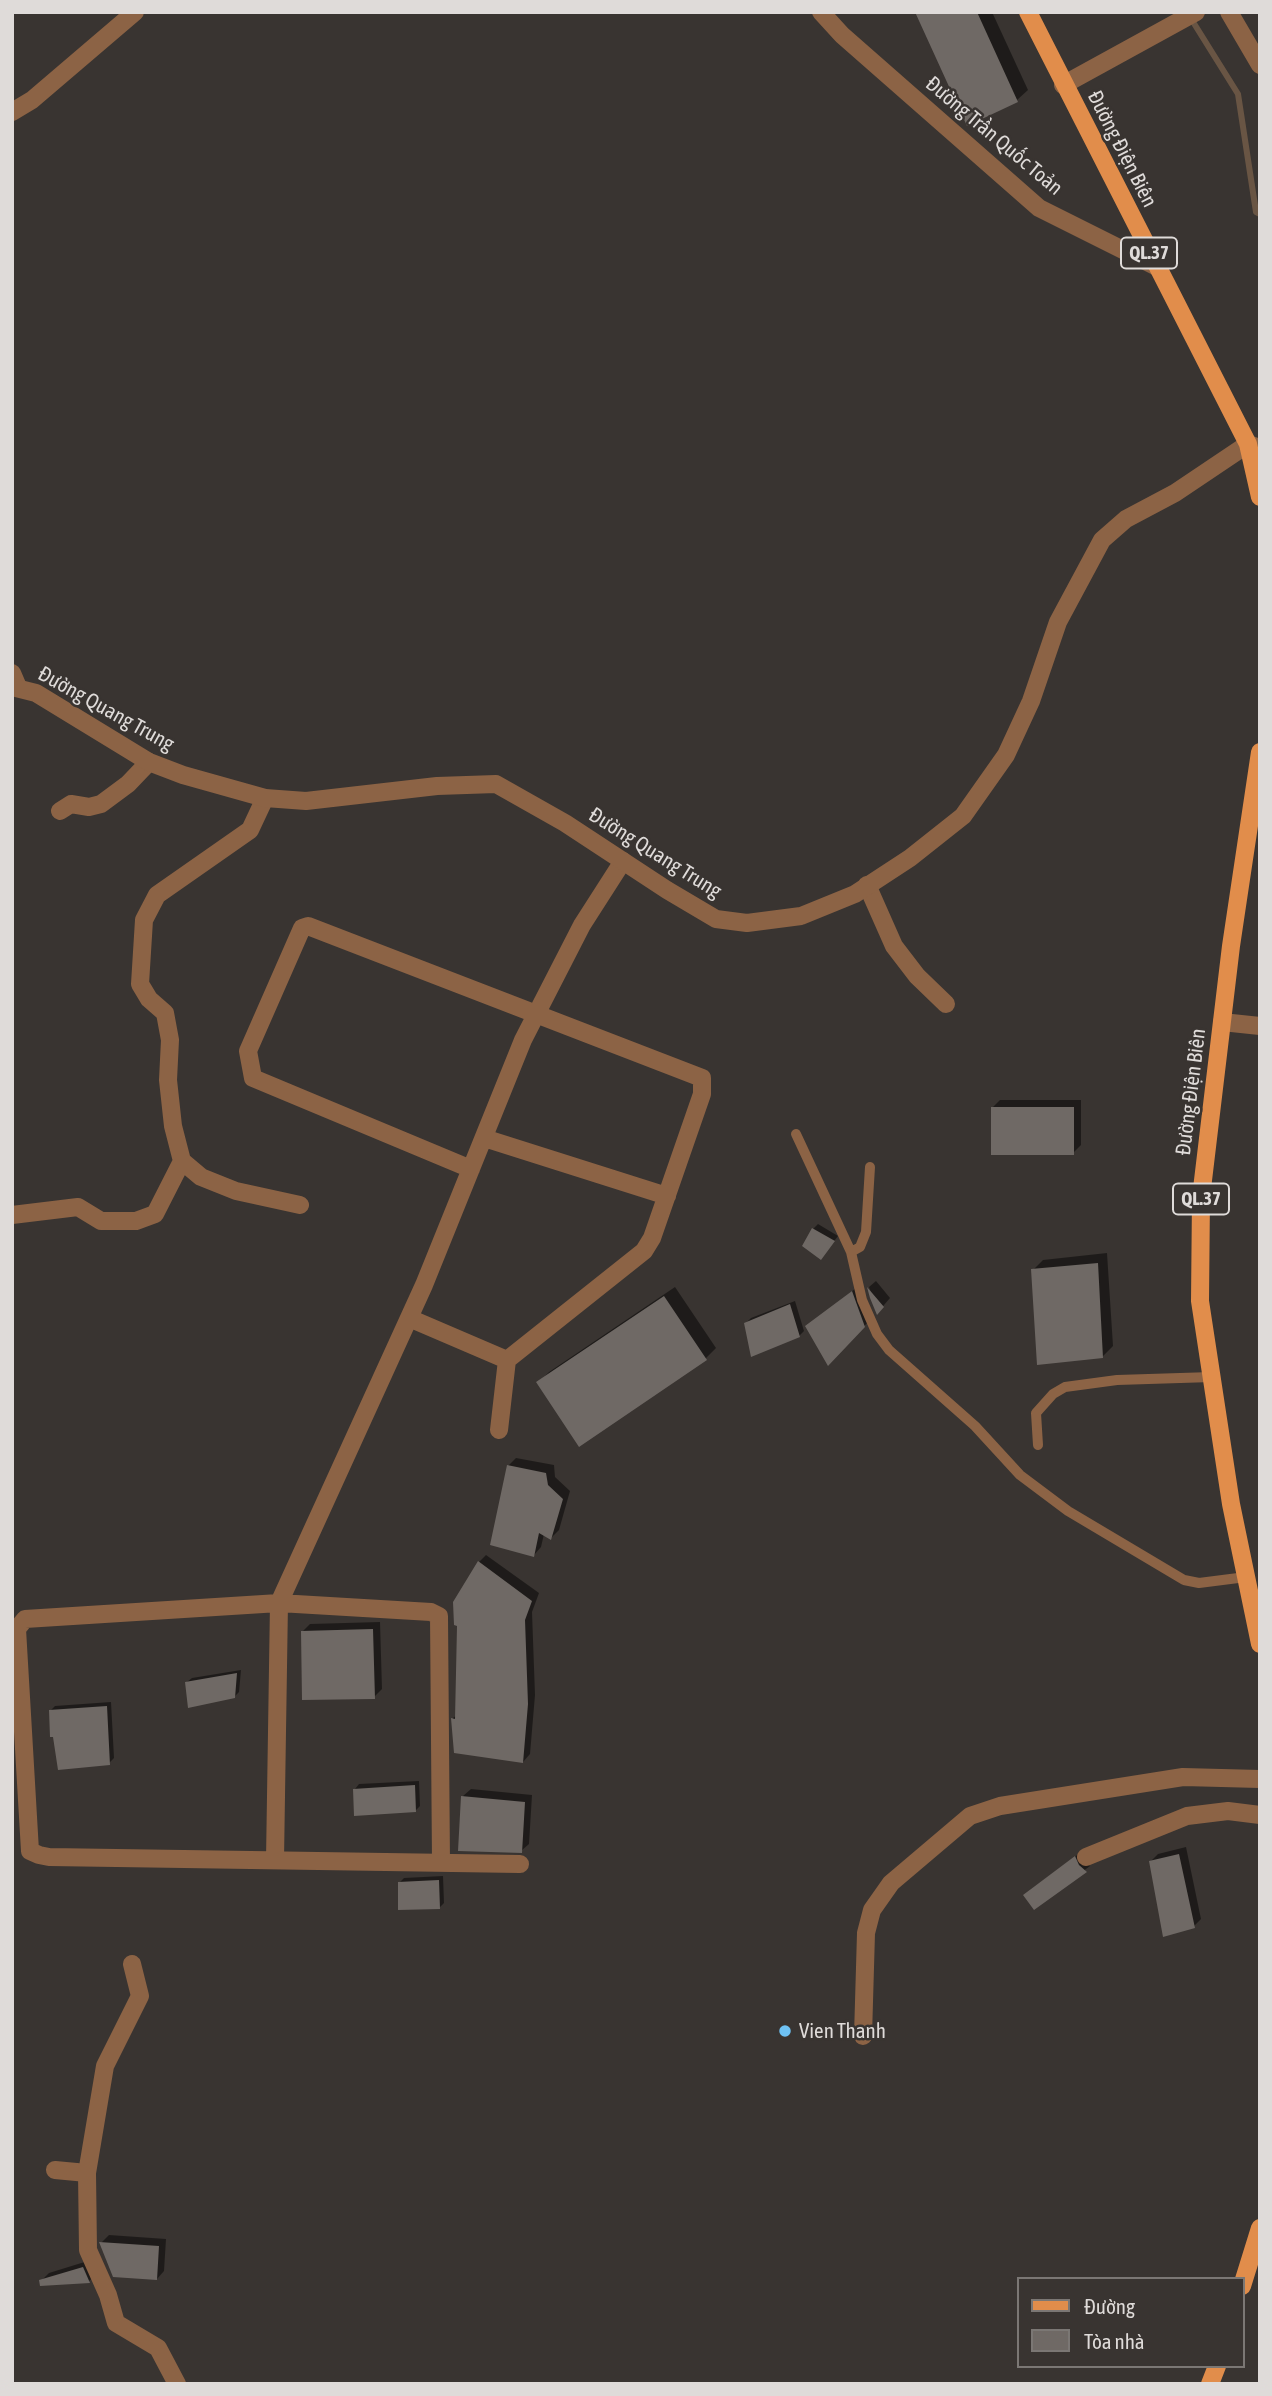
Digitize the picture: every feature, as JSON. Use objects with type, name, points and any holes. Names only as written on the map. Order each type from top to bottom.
[{"type":"main road","name":"Đường Điện Biên","points":[[1028,12],[1157,267],[1254,446],[1260,497]]},
{"type":"main road","name":"Đường Điện Biên","points":[[1259,1635],[1246,1577],[1200,1301],[1201,1198],[1222,1022],[1257,793],[1260,752]]},
{"type":"main road","points":[[1244,2280],[1260,2228]]},
{"type":"street","points":[[12,112],[32,100],[135,12]]},
{"type":"street","name":"Đường Trần Quốc Toản","points":[[821,12],[842,35],[1039,208],[1157,267]]},
{"type":"street","points":[[1229,12],[1260,65]]},
{"type":"street","points":[[1063,85],[1180,17]]},
{"type":"street","name":"Đường Quang Trung","points":[[14,682],[149,762],[183,775],[265,798],[306,801],[438,786],[496,785],[565,823],[716,919],[747,923],[801,916],[855,894],[910,858],[963,816],[1006,755],[1031,701],[1058,622],[1102,540],[1126,519],[1254,446]]},
{"type":"street","points":[[60,811],[71,804],[89,807],[102,804],[128,785],[149,762]]},
{"type":"street","points":[[265,798],[250,830],[157,895],[144,920],[140,984],[149,999],[164,1013],[170,1040],[168,1080],[173,1126],[183,1161],[201,1177],[236,1191],[300,1205]]},
{"type":"street","points":[[275,1860],[279,1603],[409,1318],[536,1015],[582,925],[623,861]]},
{"type":"street","points":[[867,885],[894,946],[917,976],[946,1004]]},
{"type":"street","points":[[471,1169],[253,1078],[248,1051],[299,931],[308,926],[536,1015],[693,1072],[702,1078],[702,1094],[667,1196],[644,1251],[507,1360],[499,1430]]},
{"type":"street","points":[[1222,1022],[1260,1027]]},
{"type":"street","points":[[484,1138],[667,1196]]},
{"type":"street","points":[[12,1215],[78,1207],[102,1221],[136,1221],[155,1214],[183,1161]]},
{"type":"street","points":[[409,1318],[507,1360]]},
{"type":"street","points":[[441,1863],[439,1616],[431,1612],[279,1603],[25,1619],[17,1629],[30,1851],[49,1857],[275,1860],[441,1863],[520,1864]]},
{"type":"street","points":[[863,2035],[866,1933],[872,1910],[891,1883],[963,1821],[1000,1806],[1183,1777],[1260,1779]]},
{"type":"street","points":[[1086,1857],[1187,1816],[1228,1811],[1260,1815]]},
{"type":"street","points":[[132,1964],[140,1996],[105,2066],[87,2173],[88,2250],[108,2295],[116,2323],[158,2348],[177,2384]]},
{"type":"street","points":[[55,2169],[87,2173]]},
{"type":"lane","points":[[796,1134],[851,1252],[863,1300],[877,1334],[889,1350],[975,1426],[1020,1475],[1045,1495],[1184,1580],[1199,1583],[1246,1577]]},
{"type":"lane","points":[[851,1252],[860,1247],[866,1232],[870,1167]]},
{"type":"lane","points":[[1038,1445],[1037,1413],[1053,1394],[1065,1387],[1116,1380],[1212,1377]]},
{"type":"building","points":[[915,12],[977,12],[1018,102],[967,126]]},
{"type":"building","points":[[991,1107],[1074,1107],[1074,1155],[991,1155]]},
{"type":"building","points":[[812,1228],[835,1241],[821,1260],[802,1246]]},
{"type":"building","points":[[1098,1263],[1103,1358],[1037,1365],[1031,1269]]},
{"type":"building","points":[[867,1287],[884,1307],[877,1315],[870,1298]]},
{"type":"building","points":[[852,1291],[865,1327],[828,1366],[805,1326]]},
{"type":"building","points":[[664,1296],[707,1360],[579,1447],[536,1382]]},
{"type":"building","points":[[790,1304],[800,1337],[751,1357],[744,1323]]},
{"type":"building","points":[[507,1465],[546,1473],[548,1485],[563,1499],[551,1540],[539,1533],[534,1557],[490,1545]]},
{"type":"building","points":[[478,1561],[532,1601],[525,1620],[528,1704],[523,1763],[454,1753],[451,1718],[455,1719],[457,1626],[454,1625],[453,1602]]},
{"type":"building","points":[[373,1629],[375,1699],[302,1700],[301,1631]]},
{"type":"building","points":[[237,1673],[235,1698],[188,1708],[185,1682]]},
{"type":"building","points":[[107,1706],[110,1765],[58,1770],[53,1737],[50,1737],[49,1710]]},
{"type":"building","points":[[415,1785],[416,1812],[354,1816],[353,1789]]},
{"type":"building","points":[[461,1796],[525,1802],[522,1853],[458,1851]]},
{"type":"building","points":[[1179,1854],[1195,1928],[1163,1937],[1149,1861]]},
{"type":"building","points":[[1075,1856],[1079,1865],[1087,1872],[1034,1910],[1023,1895]]},
{"type":"building","points":[[439,1880],[440,1909],[398,1910],[398,1882]]},
{"type":"building","points":[[99,2242],[159,2246],[157,2280],[113,2277]]},
{"type":"building","points":[[83,2267],[90,2283],[40,2286],[39,2280]]},
{"type":"waterway","points":[[1190,17],[1238,94],[1256,212],[1260,214]]},
{"type":"place","name":"Vien Thanh","points":[[785,2031]]}]
